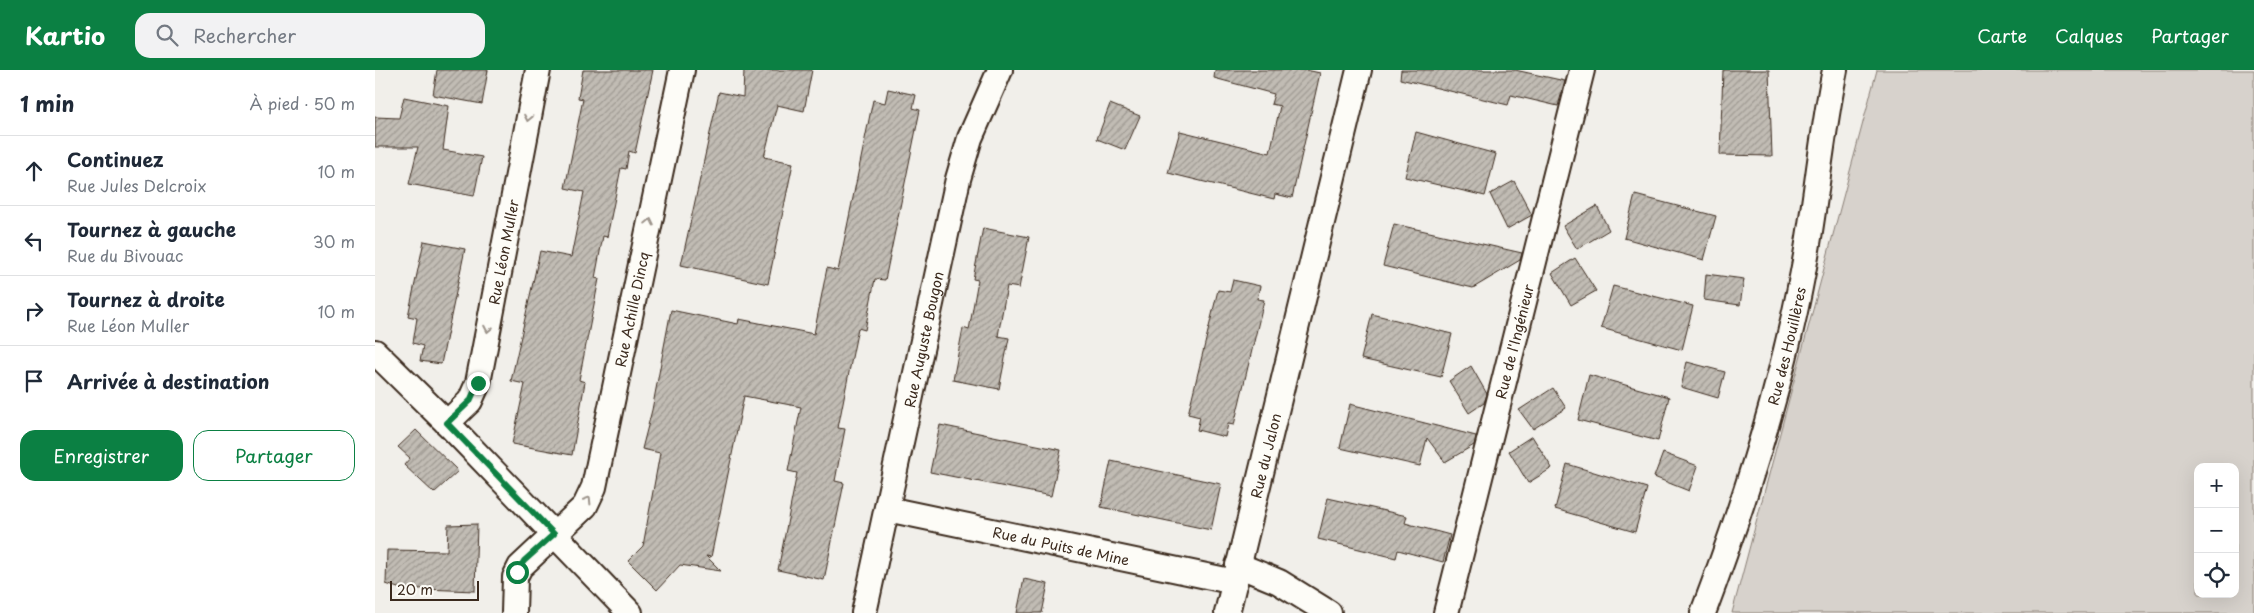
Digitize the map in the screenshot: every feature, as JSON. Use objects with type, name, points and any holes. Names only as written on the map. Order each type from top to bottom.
[{"type":"street","name":"Rue Léon Muller","points":[[447,423],[470,401],[478,383],[538,70]]},
{"type":"street","name":"Rue Achille Dincq","points":[[513,613],[517,572],[524,561],[585,506],[594,487],[682,70]]},
{"type":"street","name":"Rue Auguste Bougon","points":[[864,613],[958,179],[970,138],[999,70]]},
{"type":"street","name":"Rue du Jalon","points":[[1227,613],[1359,70]]},
{"type":"street","name":"Rue de l'Ingénieur","points":[[1446,613],[1582,70]]},
{"type":"street","name":"Rue des Houillères","points":[[1703,613],[1742,508],[1784,355],[1803,274],[1835,70]]},
{"type":"street","points":[[375,352],[447,423],[629,613]]},
{"type":"street","name":"Rue du Puits de Mine","points":[[887,510],[1279,582],[1329,613]]},
{"type":"shaded area","points":[[1877,70],[2254,70],[2254,613],[1732,613]]},
{"type":"building","points":[[437,70],[488,70],[482,104],[433,95]]},
{"type":"building","points":[[583,70],[653,70],[635,153],[629,151],[626,169],[621,168],[607,237],[603,236],[595,278],[599,279],[579,380],[585,382],[572,455],[512,444],[525,384],[511,381],[540,251],[571,257],[584,192],[565,188],[583,99],[578,98]]},
{"type":"building","points":[[744,70],[812,70],[804,111],[777,105],[764,157],[793,163],[768,284],[681,265],[719,92],[743,97]]},
{"type":"building","points":[[1215,70],[1306,70],[1320,73],[1292,198],[1275,194],[1274,199],[1168,173],[1180,131],[1270,153],[1280,106],[1271,104],[1274,94],[1214,78]]},
{"type":"building","points":[[1401,70],[1515,70],[1565,81],[1558,106],[1511,95],[1508,105],[1400,79]]},
{"type":"building","points":[[1723,70],[1769,70],[1772,156],[1720,155]]},
{"type":"building","points":[[888,89],[916,95],[913,108],[920,110],[885,280],[875,279],[865,330],[858,328],[838,428],[845,429],[835,481],[844,483],[824,580],[778,570],[797,473],[788,471],[801,407],[744,396],[711,557],[706,556],[721,571],[680,565],[657,590],[628,561],[643,546],[660,453],[642,449],[652,410],[671,310],[738,324],[739,319],[814,334],[827,268],[838,271],[873,100],[885,103]]},
{"type":"building","points":[[404,97],[449,106],[443,150],[482,157],[474,196],[409,184],[418,147],[375,147],[375,117],[399,118]]},
{"type":"building","points":[[1110,104],[1140,116],[1125,150],[1097,139]]},
{"type":"building","points":[[1416,132],[1496,154],[1485,196],[1405,177]]},
{"type":"building","points":[[1514,181],[1532,215],[1507,229],[1490,194]]},
{"type":"building","points":[[1635,195],[1716,216],[1704,260],[1624,238]]},
{"type":"building","points":[[1597,206],[1609,230],[1577,249],[1563,226]]},
{"type":"building","points":[[1394,224],[1522,253],[1520,260],[1473,288],[1383,266]]},
{"type":"building","points":[[983,228],[1029,237],[1019,288],[1007,286],[998,336],[1009,338],[999,389],[953,380],[963,328],[969,330],[978,280],[973,279]]},
{"type":"building","points":[[424,241],[465,249],[441,364],[420,361],[423,346],[413,343],[417,318],[408,316]]},
{"type":"building","points":[[1575,258],[1596,291],[1571,305],[1552,273]]},
{"type":"building","points":[[1706,274],[1744,279],[1740,305],[1704,300]]},
{"type":"building","points":[[1233,280],[1260,286],[1257,299],[1264,300],[1234,425],[1228,424],[1225,437],[1197,430],[1200,417],[1188,414],[1218,290],[1230,292]]},
{"type":"building","points":[[1613,286],[1693,306],[1682,350],[1601,328]]},
{"type":"building","points":[[1372,314],[1452,334],[1441,377],[1361,359]]},
{"type":"building","points":[[1687,362],[1725,372],[1718,398],[1681,387]]},
{"type":"building","points":[[1471,366],[1487,394],[1484,403],[1469,413],[1449,381]]},
{"type":"building","points":[[1589,375],[1669,397],[1658,441],[1578,420]]},
{"type":"building","points":[[1553,388],[1566,408],[1533,429],[1519,410]]},
{"type":"building","points":[[1350,404],[1476,436],[1474,445],[1445,462],[1427,438],[1420,466],[1340,448]]},
{"type":"building","points":[[940,425],[1061,450],[1051,496],[930,472]]},
{"type":"building","points":[[416,430],[458,471],[434,493],[404,465],[410,458],[398,447]]},
{"type":"building","points":[[1532,436],[1552,468],[1528,483],[1509,451]]},
{"type":"building","points":[[1663,453],[1698,466],[1689,491],[1654,477]]},
{"type":"building","points":[[1111,461],[1221,484],[1211,530],[1101,507]]},
{"type":"building","points":[[1567,464],[1647,488],[1635,532],[1555,509]]},
{"type":"building","points":[[1328,498],[1407,516],[1405,523],[1450,535],[1443,562],[1398,550],[1396,558],[1318,539]]},
{"type":"building","points":[[477,524],[475,591],[398,588],[386,584],[387,550],[447,551],[448,525]]},
{"type":"building","points":[[1024,579],[1048,584],[1042,613],[1017,613]]},
{"type":"route","points":[[478,383],[470,401],[447,423],[554,534],[524,561],[517,572]]}]
